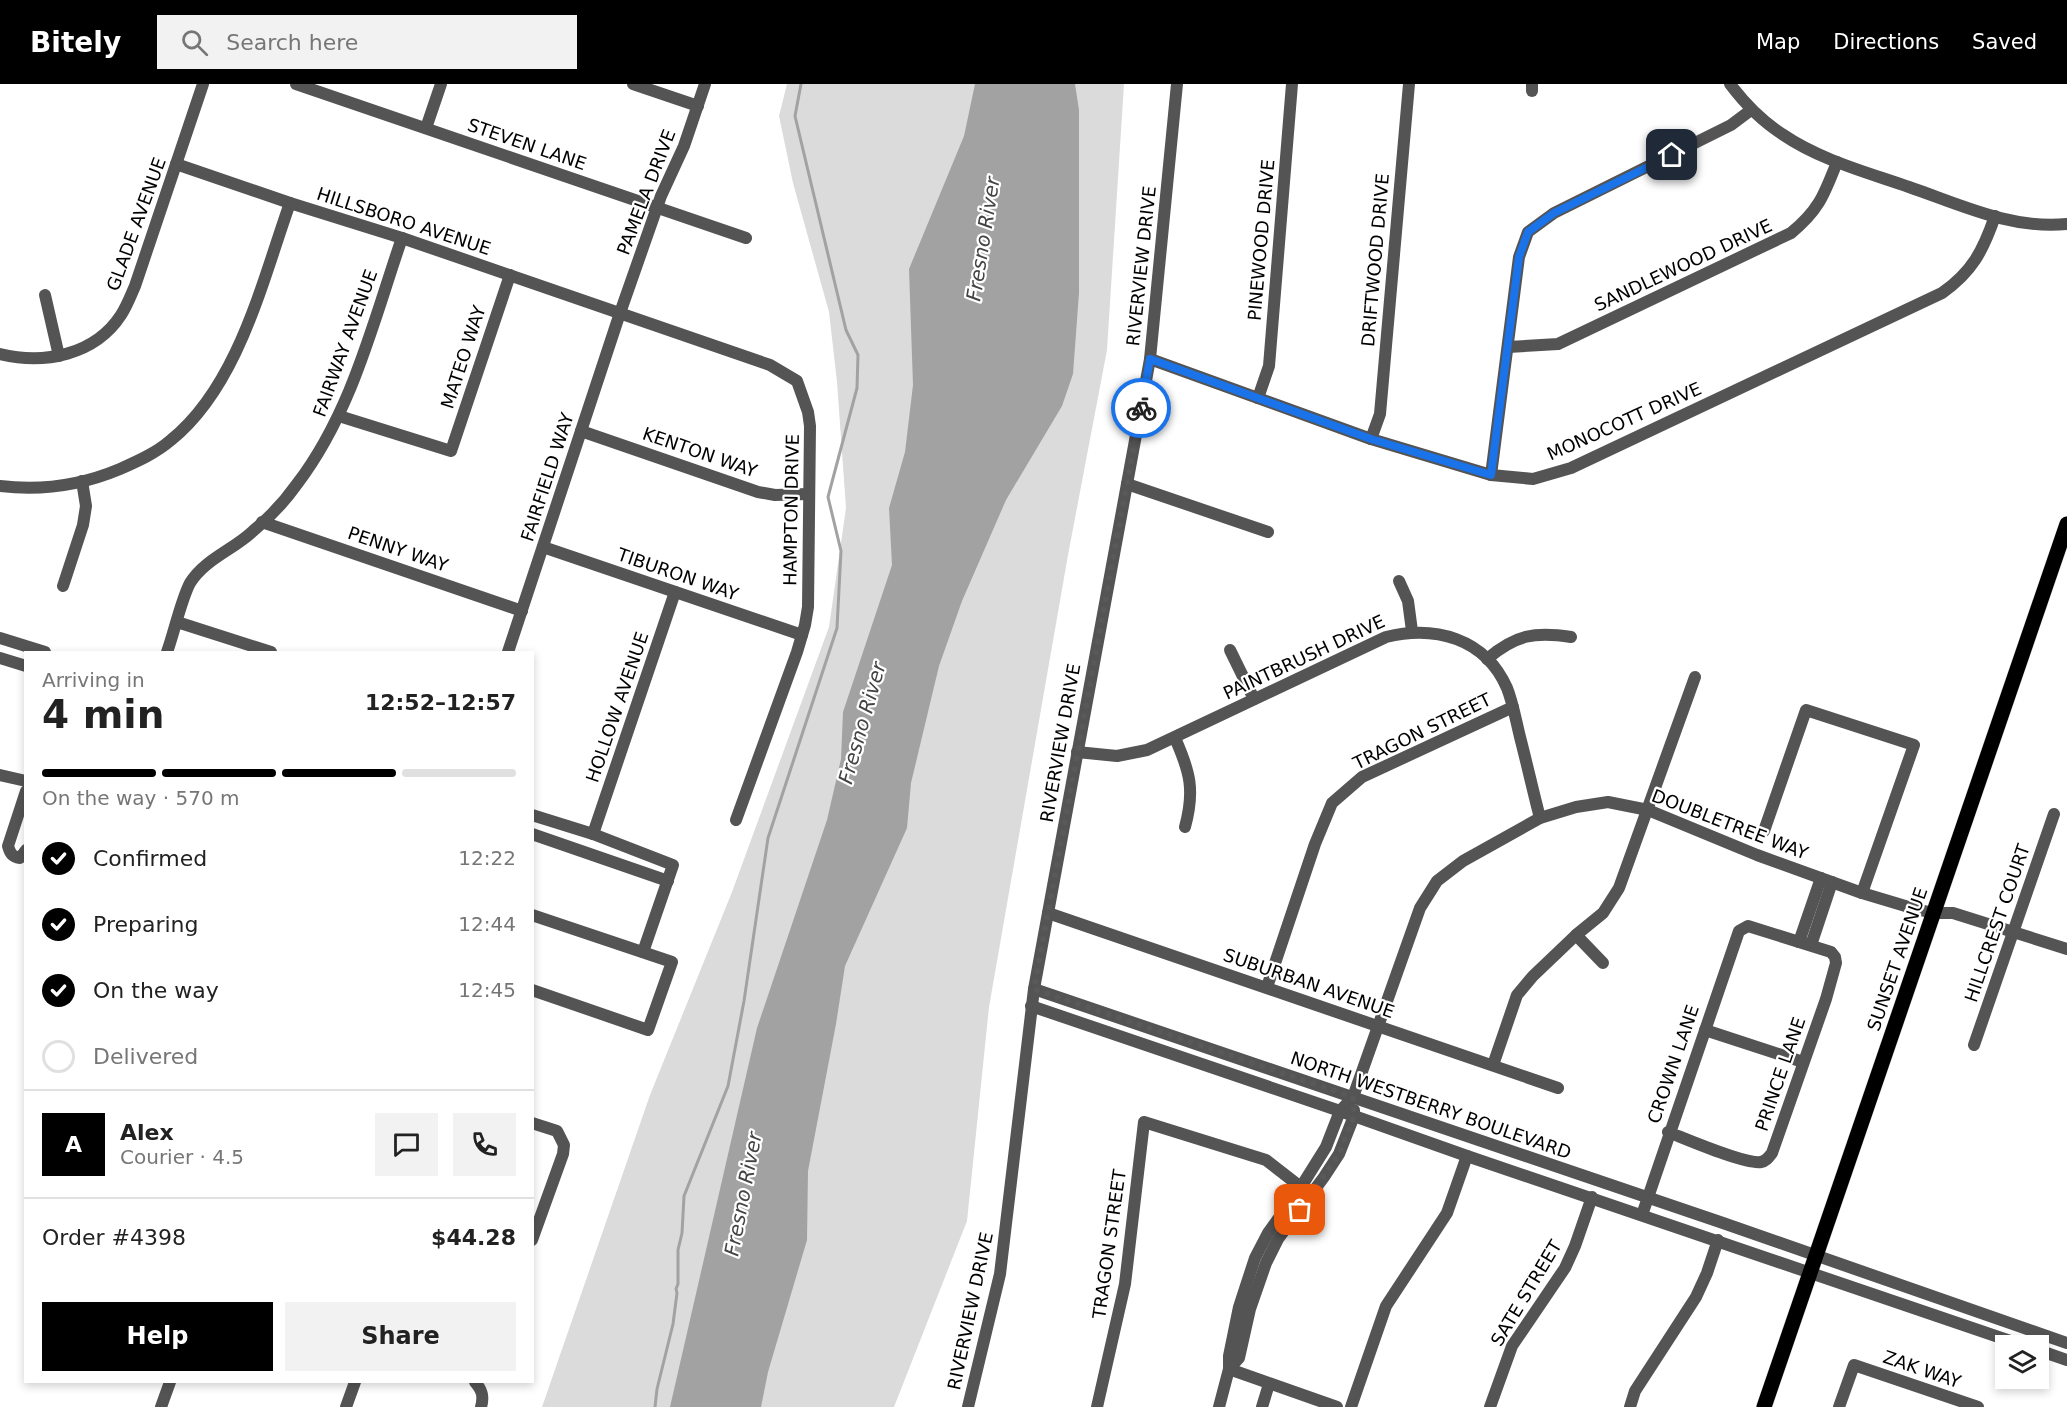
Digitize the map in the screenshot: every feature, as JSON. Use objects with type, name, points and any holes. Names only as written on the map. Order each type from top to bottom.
[{"type":"main road","name":"SUNSET AVENUE","points":[[1764,1407],[2067,524]]},
{"type":"street","name":"GLADE AVENUE","points":[[0,354],[42,359],[85,348],[105,334],[121,315],[135,286],[203,84]]},
{"type":"street","name":"STEVEN LANE","points":[[296,84],[319,88],[426,128],[746,238]]},
{"type":"street","points":[[426,128],[441,84]]},
{"type":"street","points":[[633,84],[698,106]]},
{"type":"street","name":"PAMELA DRIVE","points":[[620,313],[657,207],[684,146],[705,84]]},
{"type":"street","name":"RIVERVIEW DRIVE","points":[[968,1407],[1003,1255],[1031,1006],[1150,359],[1177,84]]},
{"type":"street","name":"PINEWOOD DRIVE","points":[[1258,398],[1269,366],[1292,84]]},
{"type":"street","name":"DRIFTWOOD DRIVE","points":[[1371,439],[1380,414],[1409,84]]},
{"type":"street","points":[[1730,84],[1752,110],[1783,135],[1837,162],[1995,216],[2038,226],[2067,224]]},
{"type":"street","points":[[1491,475],[1519,257],[1528,232],[1554,213],[1731,125],[1752,110]]},
{"type":"street","name":"SANDLEWOOD DRIVE","points":[[1508,347],[1558,344],[1791,233],[1815,212],[1837,162]]},
{"type":"street","name":"HILLSBORO AVENUE","points":[[176,164],[620,313]]},
{"type":"street","points":[[0,486],[23,488],[62,486],[106,475],[150,455],[172,440],[214,392],[230,364],[245,330],[290,204]]},
{"type":"street","name":"MONOCOTT DRIVE","points":[[1150,359],[1371,439],[1491,475],[1533,479],[1571,468],[1942,293],[1957,283],[1972,267],[1983,249],[1995,216]]},
{"type":"street","name":"FAIRWAY AVENUE","points":[[167,651],[190,585],[197,574],[207,563],[253,532],[296,486],[327,439],[350,393],[402,238]]},
{"type":"street","name":"MATEO WAY","points":[[339,416],[451,451],[510,275]]},
{"type":"street","points":[[45,295],[59,356]]},
{"type":"street","name":"FAIRFIELD WAY","points":[[508,651],[620,313]]},
{"type":"street","name":"HAMPTON DRIVE","points":[[620,313],[770,365],[797,381],[808,412],[808,607],[802,635],[736,820]]},
{"type":"street","name":"KENTON WAY","points":[[581,431],[758,492],[775,495],[809,494]]},
{"type":"street","points":[[63,586],[83,525],[86,506],[82,481]]},
{"type":"street","points":[[1127,484],[1268,532]]},
{"type":"street","name":"PENNY WAY","points":[[262,522],[522,611]]},
{"type":"street","name":"TIBURON WAY","points":[[543,547],[802,635]]},
{"type":"street","points":[[1399,581],[1408,601],[1412,632]]},
{"type":"street","name":"HOLLOW AVENUE","points":[[592,834],[675,592]]},
{"type":"street","points":[[177,622],[269,651]]},
{"type":"street","name":"PAINTBRUSH DRIVE","points":[[1077,752],[1117,756],[1147,750],[1386,637],[1412,632],[1430,632],[1447,635],[1465,643],[1487,659],[1507,688],[1540,818]]},
{"type":"street","points":[[1487,659],[1511,641],[1526,636],[1539,633],[1572,637]]},
{"type":"street","points":[[0,638],[42,651]]},
{"type":"street","points":[[1230,650],[1254,699]]},
{"type":"street","points":[[0,658],[24,665]]},
{"type":"street","points":[[1493,1065],[1517,995],[1533,976],[1576,935],[1603,913],[1619,888],[1695,677]]},
{"type":"street","name":"TRAGON STREET","points":[[1267,987],[1315,844],[1332,803],[1362,777],[1513,707]]},
{"type":"street","points":[[1765,829],[1806,710],[1914,745],[1862,893]]},
{"type":"street","points":[[1175,738],[1187,766],[1191,784],[1191,803],[1185,827]]},
{"type":"street","points":[[0,775],[24,781]]},
{"type":"street","points":[[24,797],[8,846],[14,857],[20,858],[24,853]]},
{"type":"street","name":"DOUBLETREE WAY","points":[[1306,1191],[1339,1154],[1354,1116],[1353,1097],[1420,908],[1437,881],[1462,861],[1540,818],[1576,807],[1608,802],[1648,810],[1757,855],[1862,893],[1934,913],[1953,913],[2067,949]]},
{"type":"street","name":"HILLCREST COURT","points":[[1974,1045],[2054,814]]},
{"type":"street","points":[[534,815],[673,865],[643,952]]},
{"type":"street","points":[[534,835],[668,881]]},
{"type":"street","points":[[1805,943],[1827,880]]},
{"type":"street","name":"SUBURBAN AVENUE","points":[[1048,913],[1558,1088]]},
{"type":"street","points":[[534,916],[672,962],[648,1030],[534,991]]},
{"type":"street","name":"CROWN LANE","points":[[1642,1215],[1735,937],[1743,927],[1748,926],[1805,943]]},
{"type":"street","points":[[1576,935],[1603,963]]},
{"type":"street","name":"PRINCE LANE","points":[[1668,1132],[1743,1159],[1758,1163],[1767,1160],[1772,1153],[1826,999],[1836,963],[1831,952],[1805,943]]},
{"type":"street","name":"NORTH WESTBERRY BOULEVARD","points":[[1034,989],[2067,1342]]},
{"type":"street","name":"NORTH WESTBERRY BOULEVARD","points":[[1031,1006],[1995,1336]]},
{"type":"street","points":[[1705,1030],[1803,1062]]},
{"type":"street","name":"DOUBLETREE WAY","points":[[1219,1407],[1229,1369],[1239,1358],[1250,1309],[1266,1263],[1306,1191],[1340,1111],[1353,1097]]},
{"type":"street","name":"TRAGON STREET","points":[[1097,1407],[1125,1284],[1144,1122],[1266,1160],[1306,1191]]},
{"type":"street","points":[[534,1124],[557,1131],[564,1145],[563,1154],[534,1234]]},
{"type":"street","points":[[1351,1407],[1386,1306],[1447,1213],[1467,1156]]},
{"type":"street","name":"SATE STREET","points":[[1490,1407],[1512,1346],[1564,1268],[1575,1246],[1592,1197]]},
{"type":"street","points":[[1630,1407],[1635,1391],[1696,1297],[1718,1240]]},
{"type":"street","points":[[2049,1354],[2067,1360]]},
{"type":"street","name":"ZAK WAY","points":[[1839,1407],[1854,1365],[1960,1404],[1978,1407]]},
{"type":"street","points":[[1229,1369],[1337,1407]]},
{"type":"street","points":[[161,1407],[170,1383]]},
{"type":"street","points":[[346,1407],[355,1383]]},
{"type":"street","points":[[476,1383],[482,1390],[481,1407]]},
{"type":"street","points":[[1262,1407],[1269,1384]]},
{"type":"shaded area","points":[[787,84],[1124,84],[1107,350],[1068,555],[989,1007],[967,1221],[894,1407],[542,1407],[650,1095],[732,892],[829,627],[846,508],[837,382],[829,312],[793,183],[779,116]]},
{"type":"water","name":"Fresno River","points":[[975,84],[1075,84],[1079,110],[1079,293],[1073,374],[1062,406],[1006,500],[962,601],[939,666],[911,783],[907,828],[845,966],[808,1171],[807,1240],[768,1372],[761,1407],[670,1407],[757,1028],[827,820],[841,759],[843,712],[892,565],[889,508],[905,452],[913,385],[909,269],[964,136]]},
{"type":"waterway","points":[[655,1407],[657,1389],[673,1324],[684,1196],[728,1086],[744,1001],[768,838],[837,628],[841,551],[828,497],[857,388],[858,355],[846,330],[795,116],[801,84]]},
{"type":"way so far","points":[[1141,408],[1034,989],[1353,1097],[1354,1116],[1339,1154],[1300,1210]]},
{"type":"route","points":[[1141,408],[1150,359],[1371,439],[1491,475],[1519,257],[1528,232],[1554,213],[1672,155]]}]
